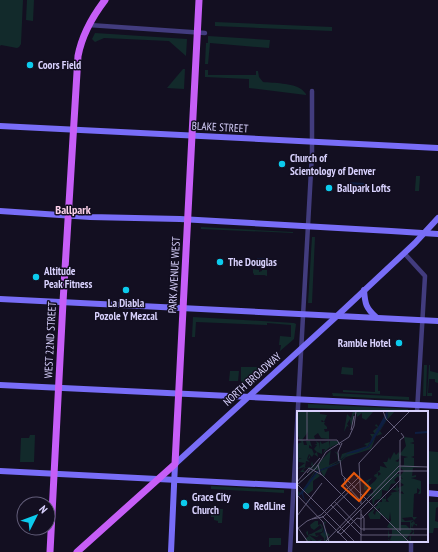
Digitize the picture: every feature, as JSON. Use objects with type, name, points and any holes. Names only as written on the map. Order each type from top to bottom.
[{"type":"main road","points":[[89,25],[105,0]]},
{"type":"main road","name":"PARK AVENUE WEST","points":[[171,552],[192,136],[200,35],[199,0]]},
{"type":"main road","name":"WEST 22ND STREET","points":[[50,552],[58,388],[78,56],[80,45],[89,25]]},
{"type":"main road","name":"BLAKE STREET","points":[[0,126],[438,148]]},
{"type":"main road","points":[[0,211],[68,216],[188,220],[438,234]]},
{"type":"main road","name":"NORTH BROADWAY","points":[[77,552],[338,315],[424,234],[438,218]]},
{"type":"main road","points":[[364,290],[366,306],[376,318]]},
{"type":"main road","points":[[0,299],[438,321]]},
{"type":"main road","points":[[0,385],[298,399],[418,409],[438,406]]},
{"type":"main road","points":[[0,471],[296,486]]},
{"type":"main road","points":[[428,493],[438,494]]},
{"type":"main road","points":[[88,543],[88,552]]},
{"type":"street","points":[[89,25],[200,35]]},
{"type":"street","points":[[298,411],[312,142],[312,90]]},
{"type":"street","points":[[404,253],[425,276],[418,409]]},
{"type":"street","points":[[290,552],[296,486],[297,442]]},
{"type":"green space","points":[[0,0],[23,0],[21,44],[17,48],[0,46]]},
{"type":"green space","points":[[27,0],[34,0],[33,21],[26,20]]},
{"type":"green space","points":[[215,22],[332,27],[332,31],[215,26]]},
{"type":"green space","points":[[95,33],[187,39],[186,56],[169,41],[104,38],[95,42],[92,39]]},
{"type":"green space","points":[[208,36],[270,40],[269,48],[210,43],[208,64],[205,64],[206,43],[208,43]]},
{"type":"green space","points":[[183,69],[185,69],[184,89],[167,88]]},
{"type":"green space","points":[[205,70],[208,70],[208,75],[256,75],[256,71],[258,71],[259,77],[263,82],[297,87],[302,89],[306,95],[249,88],[249,79],[205,77]]},
{"type":"green space","points":[[416,176],[420,176],[419,191],[415,191]]},
{"type":"green space","points":[[201,227],[293,232],[293,233],[201,229]]},
{"type":"green space","points":[[312,237],[315,237],[312,303],[308,303]]},
{"type":"green space","points":[[253,269],[259,270],[259,272],[262,270],[267,270],[267,276],[254,275]]},
{"type":"green space","points":[[193,317],[294,323],[296,324],[294,339],[280,351],[280,336],[291,337],[291,325],[267,323],[267,325],[196,322],[195,337],[192,337]]},
{"type":"green space","points":[[424,365],[427,365],[426,396],[423,396]]},
{"type":"green space","points":[[429,365],[430,371],[438,373],[438,383],[435,382],[435,379],[429,379],[428,393],[432,393],[432,396],[427,396]]},
{"type":"green space","points":[[241,367],[261,367],[241,386]]},
{"type":"green space","points":[[342,367],[353,368],[353,375],[341,374]]},
{"type":"green space","points":[[230,371],[239,371],[238,381],[229,381]]},
{"type":"green space","points":[[375,375],[378,375],[378,391],[380,391],[380,394],[343,392],[343,390],[375,392]]},
{"type":"green space","points":[[332,393],[409,397],[409,400],[333,396]]},
{"type":"green space","points":[[308,404],[408,409],[408,411],[383,411],[308,408]]},
{"type":"green space","points":[[30,435],[35,435],[34,462],[20,462],[21,438],[29,438]]},
{"type":"green space","points":[[428,451],[438,452],[438,484],[428,484]]},
{"type":"green space","points":[[211,486],[284,490],[284,493],[211,489]]},
{"type":"green space","points":[[428,502],[438,502],[435,521],[438,522],[438,528],[434,528],[433,533],[428,533]]},
{"type":"green space","points":[[211,508],[212,512],[216,512],[216,509],[223,509],[222,523],[218,523],[218,521],[214,520],[214,517],[211,517]]},
{"type":"green space","points":[[269,538],[281,538],[281,545],[271,545],[269,547]]},
{"type":"water","points":[[350,182],[364,183],[364,190],[350,189]]},
{"type":"water","points":[[257,258],[270,259],[270,264],[257,263]]},
{"type":"place","name":"Coors Field","points":[[30,65]]},
{"type":"place","name":"Church of Scientology of Denver","points":[[282,164]]},
{"type":"place","name":"Ballpark Lofts","points":[[329,188]]},
{"type":"place","name":"The Douglas","points":[[220,262]]},
{"type":"place","name":"Altitude Peak Fitness","points":[[36,277]]},
{"type":"place","name":"La Diabla Pozole Y Mezcal","points":[[126,290]]},
{"type":"place","name":"Ramble Hotel","points":[[399,343]]},
{"type":"place","name":"Grace City Church","points":[[184,503]]},
{"type":"place","name":"RedLine","points":[[246,506]]},
{"type":"district","name":"Ballpark","points":[[73,210]]}]
